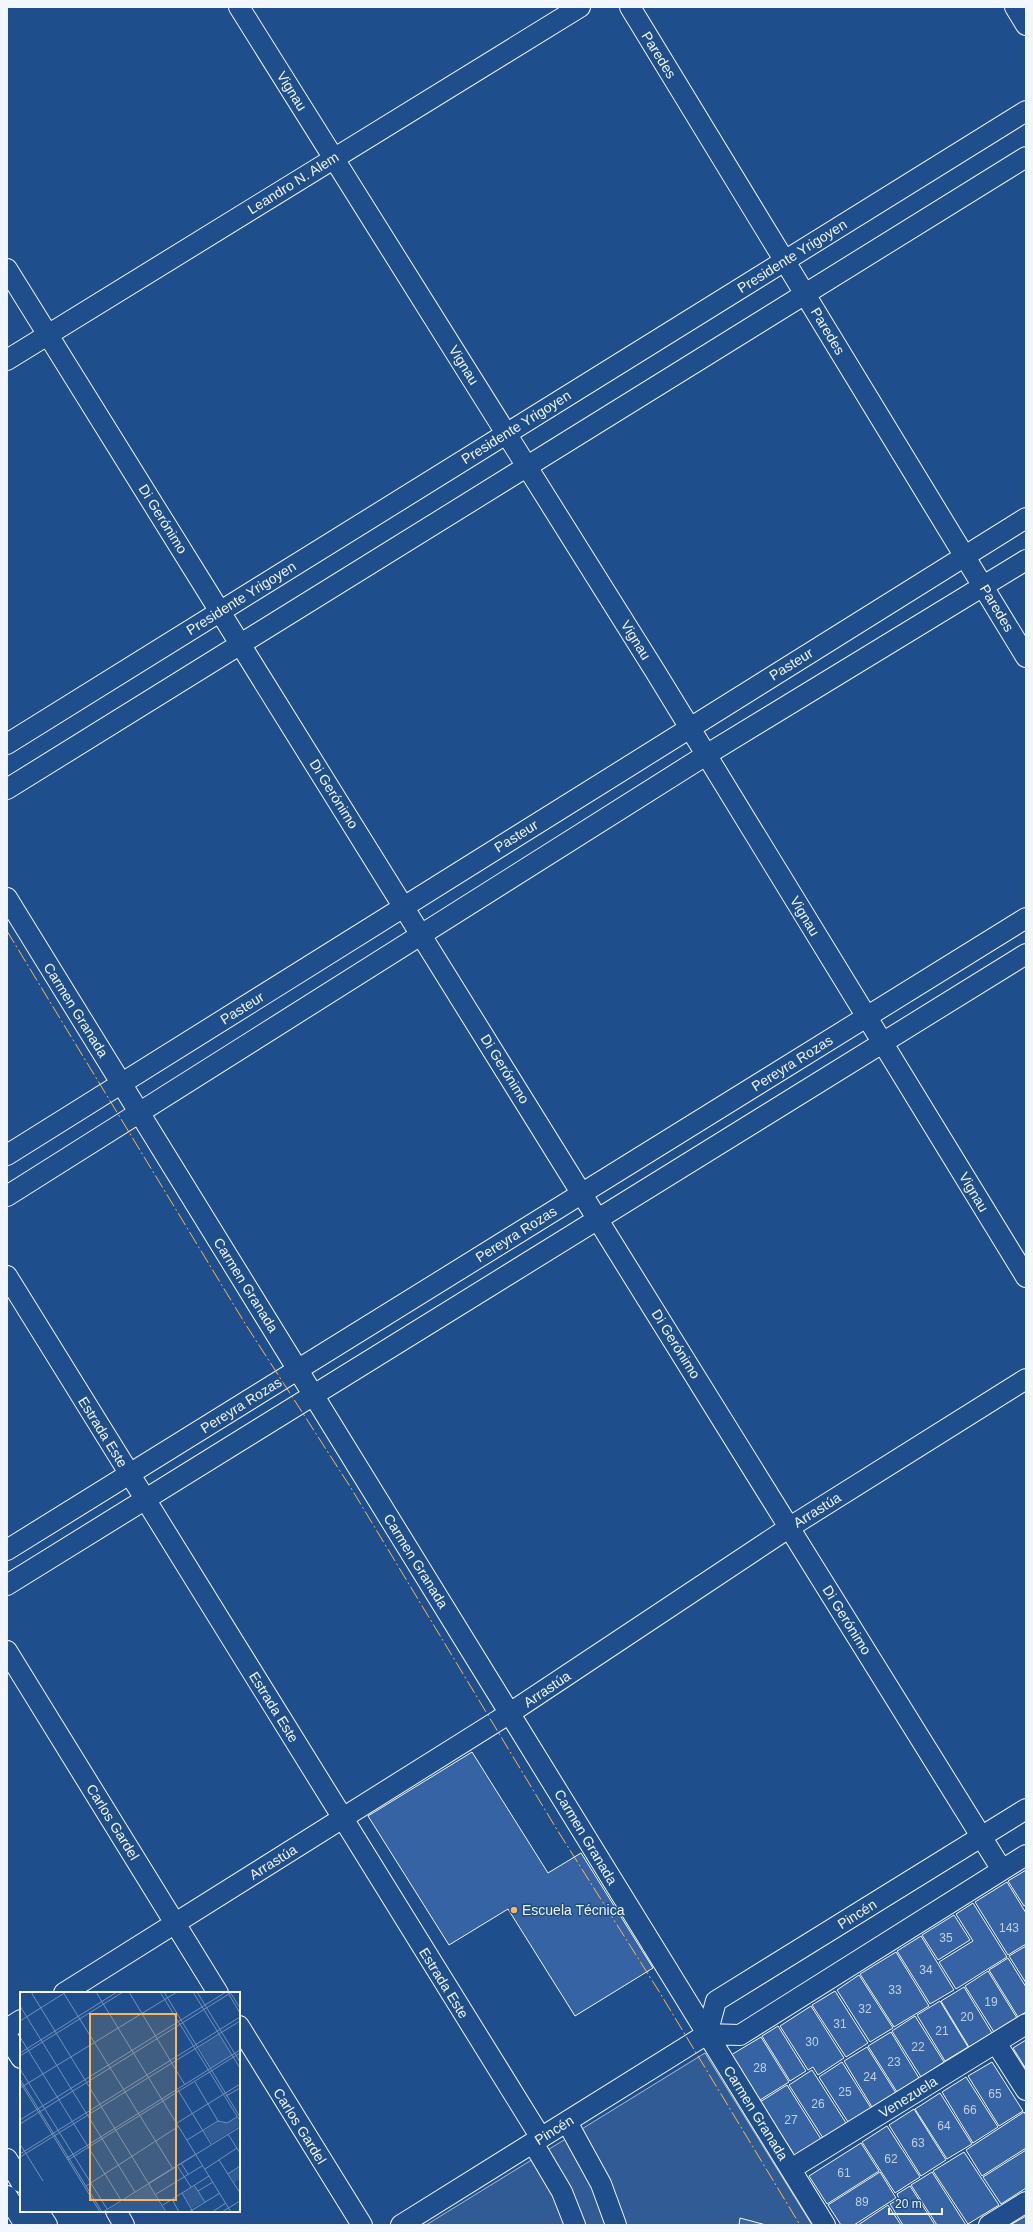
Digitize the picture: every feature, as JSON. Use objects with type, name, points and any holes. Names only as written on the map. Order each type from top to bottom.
[{"type":"street","name":"Vignau","points":[[239,7],[690,727],[1026,1277]]},
{"type":"street","name":"Leandro N. Alem","points":[[7,360],[580,7]]},
{"type":"street","name":"Paredes","points":[[630,7],[1026,657]]},
{"type":"street","points":[[1015,7],[1026,25]]},
{"type":"street","name":"Presidente Yrigoyen","points":[[7,744],[1026,111]]},
{"type":"street","points":[[7,788],[1026,157]]},
{"type":"street","name":"Di Gerónimo","points":[[7,269],[1002,1870]]},
{"type":"street","name":"Pasteur","points":[[7,1155],[403,906],[1026,518]]},
{"type":"street","points":[[7,1196],[706,755],[1026,560]]},
{"type":"street","name":"Carmen Granada","points":[[7,898],[825,2225]]},
{"type":"street","name":"Pereyra Rozas","points":[[7,1550],[1026,918]]},
{"type":"street","points":[[7,1585],[1026,954]]},
{"type":"street","name":"Estrada Este","points":[[7,1276],[343,1818],[537,2140],[562,2192],[575,2225]]},
{"type":"street","name":"Arrastúa","points":[[66,1992],[510,1713],[790,1527],[1026,1379]]},
{"type":"street","name":"Carlos Gardel","points":[[7,1651],[217,1992]]},
{"type":"street","name":"Pincén","points":[[401,2225],[707,2034],[716,2001],[1026,1809]]},
{"type":"street","points":[[707,2034],[740,2035],[1026,1855]]},
{"type":"street","points":[[7,2029],[20,2021]]},
{"type":"street","name":"Venezuela","points":[[791,2170],[1026,2024]]},
{"type":"street","name":"Carlos Gardel","points":[[240,2028],[362,2225]]},
{"type":"street","points":[[7,2036],[20,2056]]},
{"type":"street","points":[[996,2043],[1026,2090]]},
{"type":"street","points":[[567,2122],[601,2184],[616,2225]]},
{"type":"street","points":[[7,2159],[20,2180]]},
{"type":"street","points":[[7,2196],[25,2225]]},
{"type":"street","points":[[989,2225],[1026,2202]]},
{"type":"street","points":[[39,2212],[47,2225]]},
{"type":"street","points":[[117,2212],[124,2225]]},
{"type":"shaded area","points":[[705,2053],[812,2225],[426,2225]]},
{"type":"building","points":[[472,1752],[548,1873],[581,1853],[653,1968],[575,2016],[508,1909],[449,1945],[368,1816]]},
{"type":"building","points":[[1026,1870],[1026,1905],[1024,1906],[1008,1881]]},
{"type":"building","points":[[1007,1882],[1026,1913],[1026,1944],[1008,1955],[975,1902]]},
{"type":"building","points":[[973,1903],[1007,1957],[956,1989],[939,1962],[973,1941],[956,1914]]},
{"type":"building","points":[[954,1915],[970,1940],[938,1960],[922,1935]]},
{"type":"building","points":[[921,1936],[954,1990],[930,2004],[897,1951]]},
{"type":"building","points":[[1026,1946],[1026,1983],[1009,1956]]},
{"type":"building","points":[[896,1952],[929,2006],[894,2027],[860,1974]]},
{"type":"building","points":[[1008,1958],[1026,1987],[1026,2012],[1018,2017],[989,1970]]},
{"type":"building","points":[[988,1971],[1017,2018],[994,2032],[965,1986]]},
{"type":"building","points":[[859,1975],[893,2028],[870,2042],[837,1990]]},
{"type":"building","points":[[964,1987],[992,2033],[969,2047],[941,2001]]},
{"type":"building","points":[[835,1991],[868,2043],[846,2057],[812,2005]]},
{"type":"building","points":[[940,2001],[968,2047],[945,2061],[917,2015]]},
{"type":"building","points":[[811,2006],[844,2058],[818,2075],[813,2067],[808,2070],[780,2026]]},
{"type":"building","points":[[915,2016],[944,2062],[921,2077],[892,2031]]},
{"type":"building","points":[[778,2026],[806,2071],[790,2081],[762,2036]]},
{"type":"building","points":[[891,2032],[919,2078],[897,2092],[868,2046]]},
{"type":"building","points":[[761,2037],[789,2082],[760,2100],[731,2055]]},
{"type":"building","points":[[1026,2040],[1026,2069],[1013,2048]]},
{"type":"building","points":[[867,2047],[896,2093],[872,2107],[844,2061]]},
{"type":"building","points":[[842,2062],[871,2108],[848,2122],[819,2077]]},
{"type":"building","points":[[992,2062],[1023,2111],[999,2126],[968,2076]]},
{"type":"building","points":[[812,2070],[846,2123],[823,2138],[789,2085]]},
{"type":"building","points":[[966,2077],[998,2127],[973,2143],[942,2092]]},
{"type":"building","points":[[787,2085],[821,2139],[795,2156],[760,2102]]},
{"type":"building","points":[[940,2093],[972,2144],[947,2159],[915,2109]]},
{"type":"building","points":[[914,2109],[946,2160],[921,2176],[889,2125]]},
{"type":"building","points":[[1024,2112],[1026,2115],[1026,2148],[982,2176],[966,2150]]},
{"type":"building","points":[[887,2126],[920,2177],[895,2193],[862,2142]]},
{"type":"building","points":[[861,2143],[879,2171],[827,2204],[809,2176]]},
{"type":"building","points":[[1026,2150],[1026,2188],[1001,2204],[983,2177]]},
{"type":"building","points":[[964,2152],[999,2205],[968,2224],[933,2171]]},
{"type":"building","points":[[880,2172],[896,2198],[854,2225],[841,2225],[828,2205]]},
{"type":"building","points":[[932,2172],[966,2225],[937,2225],[911,2185]]},
{"type":"building","points":[[910,2186],[935,2225],[903,2225],[890,2204],[899,2199],[897,2194]]},
{"type":"building","points":[[888,2205],[901,2225],[858,2225]]},
{"type":"building","points":[[1026,2216],[1026,2225],[1010,2225]]},
{"type":"building","points":[[740,2218],[766,2225],[739,2225]]},
{"type":"power","points":[[7,931],[246,1325],[351,1488],[556,1828],[660,1993],[800,2225]]},
{"type":"place","name":"Escuela Técnica","points":[[514,1910]]}]
